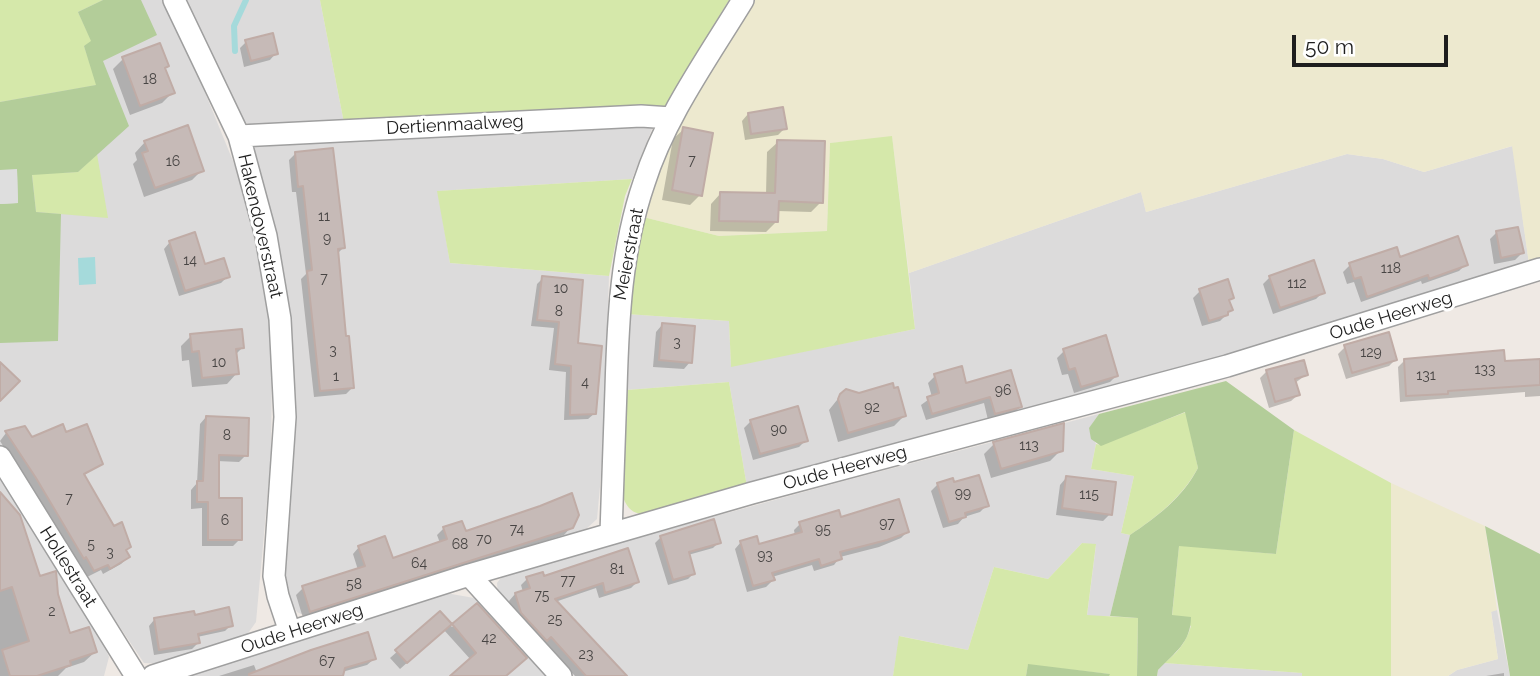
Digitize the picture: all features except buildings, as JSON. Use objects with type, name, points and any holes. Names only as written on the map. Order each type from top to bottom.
[{"type":"street","name":"Hakendoverstraat","points":[[174,0],[239,136],[266,236],[280,318],[285,417],[274,576],[290,632]]},
{"type":"street","name":"Meierstraat","points":[[611,533],[619,307],[624,267],[644,182],[671,118],[743,0]]},
{"type":"street","name":"Dertienmaalweg","points":[[239,136],[641,116],[671,118]]},
{"type":"street","name":"Oude Heerweg","points":[[153,676],[469,575],[611,533],[764,489],[1227,366],[1540,269]]},
{"type":"street","name":"Hollestraat","points":[[0,457],[136,676]]},
{"type":"street","points":[[469,575],[561,676]]},
{"type":"shaded area","points":[[0,0],[163,0],[235,166],[252,228],[267,300],[272,364],[271,457],[256,622],[246,636],[165,664],[144,663],[0,449]]},
{"type":"shaded area","points":[[181,0],[320,0],[344,123],[258,129],[245,122]]},
{"type":"shaded area","points":[[753,0],[1540,0],[1540,260],[1529,264],[1512,146],[1424,172],[1383,159],[1347,154],[1146,212],[1141,192],[909,273],[892,137],[830,143],[827,231],[719,236],[643,217],[651,179],[686,106]]},
{"type":"shaded area","points":[[654,124],[632,179],[438,191],[450,263],[609,276],[603,453],[597,519],[585,530],[324,616],[312,619],[297,612],[288,597],[283,576],[293,468],[293,371],[250,149],[260,143]]},
{"type":"shaded area","points":[[1513,146],[1529,264],[1218,361],[747,487],[729,382],[627,390],[626,314],[729,321],[731,366],[915,329],[909,273],[1141,192],[1146,212],[1347,154],[1383,159],[1424,172]]},
{"type":"shaded area","points":[[17,169],[18,203],[0,204],[0,170]]},
{"type":"shaded area","points":[[1099,414],[1089,429],[1096,444],[1091,469],[1134,476],[1121,533],[1130,535],[1110,616],[1087,616],[1096,545],[1082,543],[1048,579],[994,567],[968,650],[900,636],[893,676],[574,676],[498,595],[497,583],[504,574]]},
{"type":"shaded area","points":[[0,476],[102,639],[109,657],[104,676],[0,676]]},
{"type":"shaded area","points":[[1391,483],[1485,526],[1497,610],[1491,612],[1498,659],[1457,670],[1448,676],[1391,676]]},
{"type":"shaded area","points":[[446,593],[474,598],[548,676],[189,676]]},
{"type":"shaded area","points":[[1497,610],[1510,676],[1448,676],[1457,670],[1498,659],[1491,611]]},
{"type":"shaded area","points":[[1164,663],[1302,673],[1302,676],[1157,676]]},
{"type":"green space","points":[[0,0],[103,0],[78,12],[92,42],[84,46],[97,85],[0,102]]},
{"type":"green space","points":[[103,0],[141,0],[157,35],[103,61],[129,126],[78,172],[32,175],[36,212],[61,214],[58,341],[0,343],[0,204],[18,203],[17,170],[0,170],[0,102],[96,85],[84,46],[91,41],[78,12]]},
{"type":"green space","points":[[320,0],[729,0],[663,109],[344,123]]},
{"type":"green space","points":[[892,136],[915,329],[731,367],[729,321],[626,314],[643,217],[719,236],[827,231],[830,143]]},
{"type":"green space","points":[[97,154],[108,218],[36,212],[32,174],[78,172]]},
{"type":"green space","points":[[632,179],[625,196],[609,276],[450,263],[437,191]]},
{"type":"green space","points":[[1226,381],[1294,430],[1276,554],[1179,546],[1172,615],[1191,617],[1188,634],[1180,647],[1158,670],[1157,676],[1137,676],[1138,618],[1110,616],[1130,535],[1168,506],[1185,488],[1198,468],[1185,412],[1101,446],[1091,439],[1089,428],[1099,414]]},
{"type":"green space","points":[[729,382],[747,487],[651,515],[632,510],[622,494],[627,390]]},
{"type":"green space","points":[[1186,412],[1198,468],[1177,497],[1159,514],[1130,535],[1121,533],[1134,476],[1091,469],[1096,444],[1101,445]]},
{"type":"green space","points":[[1294,430],[1391,483],[1391,676],[1302,676],[1302,673],[1164,663],[1180,647],[1191,626],[1172,616],[1179,545],[1276,554]]},
{"type":"green space","points":[[1485,526],[1540,554],[1540,676],[1510,676]]},
{"type":"green space","points":[[1082,543],[1096,544],[1087,615],[1138,618],[1137,676],[1109,676],[1028,665],[1026,676],[893,676],[899,636],[968,650],[994,567],[1048,579]]},
{"type":"green space","points":[[1028,664],[1110,674],[1026,676]]},
{"type":"water","points":[[95,257],[96,284],[79,285],[78,258]]},
{"type":"waterway","points":[[235,51],[234,26],[246,0]]}]
